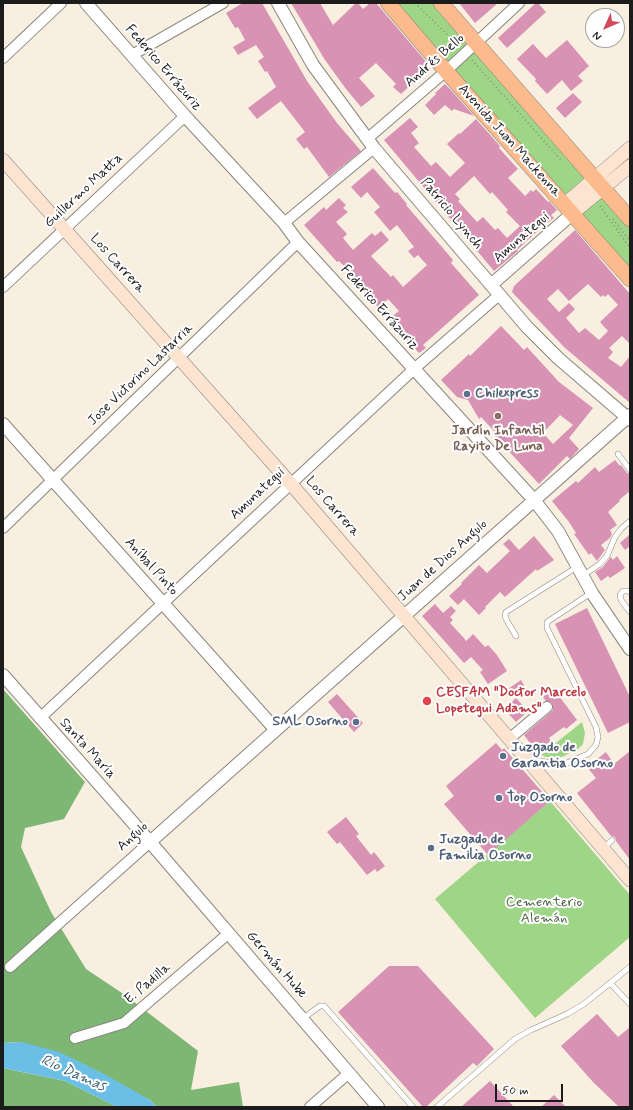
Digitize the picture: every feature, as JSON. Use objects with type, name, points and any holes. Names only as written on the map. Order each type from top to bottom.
[{"type":"main road","name":"Avenida Juan Mackenna","points":[[388,3],[630,279]]},
{"type":"main road","points":[[441,3],[471,48],[597,188],[630,219]]},
{"type":"main road","points":[[569,209],[597,188],[630,148]]},
{"type":"main road","name":"Los Carrera","points":[[3,160],[291,484],[509,739],[608,845],[630,880]]},
{"type":"main road","points":[[569,209],[630,166]]},
{"type":"street","points":[[3,58],[61,3]]},
{"type":"street","name":"Federico Errázuriz","points":[[86,3],[185,116],[284,223],[298,242],[534,500],[569,548],[592,593],[630,649]]},
{"type":"street","points":[[132,55],[223,3]]},
{"type":"street","name":"Patricio Lynch","points":[[278,3],[313,65],[371,143],[491,285],[527,327],[558,358],[629,418]]},
{"type":"street","name":"Andrés Bello","points":[[371,143],[446,70],[519,3]]},
{"type":"street","name":"Guillermo Matta","points":[[3,287],[185,116]]},
{"type":"street","points":[[284,223],[371,143]]},
{"type":"street","name":"Amunategui","points":[[491,285],[569,209]]},
{"type":"street","name":"Jose Victorino Lastarria","points":[[3,528],[298,242]]},
{"type":"street","name":"Amunategui","points":[[40,718],[414,369],[500,295]]},
{"type":"street","name":"Juan de Dios Angulo","points":[[276,730],[534,500],[629,418]]},
{"type":"street","name":"Aníbal Pinto","points":[[3,424],[276,730]]},
{"type":"street","name":"Santa María","points":[[3,675],[150,842]]},
{"type":"street","points":[[509,739],[547,706]]},
{"type":"street","name":"Angulo","points":[[10,967],[276,730]]},
{"type":"street","name":"Germán Hube","points":[[150,842],[378,1107]]},
{"type":"street","name":"E. Padilla","points":[[75,1038],[124,1023],[229,933]]},
{"type":"street","points":[[310,1107],[349,1073]]},
{"type":"lane","points":[[618,454],[630,470]]},
{"type":"lane","points":[[516,636],[507,621],[505,616],[506,612],[580,572],[600,564],[607,556],[615,537],[630,521]]},
{"type":"lane","points":[[630,592],[623,591],[620,595],[621,600],[630,612]]},
{"type":"lane","points":[[526,758],[562,765],[588,754],[596,745],[598,737],[596,727],[547,628],[547,622],[592,593]]},
{"type":"lane","points":[[437,1107],[515,1039],[567,1014],[584,1004],[630,967]]},
{"type":"lane","points":[[610,983],[630,1004]]},
{"type":"lane","points":[[302,1019],[320,1006],[324,1006],[413,1107]]},
{"type":"path","points":[[415,3],[471,48],[564,163]]},
{"type":"path","points":[[597,188],[630,248]]},
{"type":"green space","points":[[393,3],[439,3],[630,225],[630,275]]},
{"type":"green space","points":[[3,689],[85,782],[64,819],[25,828],[21,847],[51,912],[86,969],[125,995],[198,1051],[191,1090],[239,1082],[243,1107],[157,1107],[150,1100],[21,1042],[3,1043]]},
{"type":"green space","points":[[582,722],[585,733],[583,744],[578,749],[562,757],[546,757],[541,755]]},
{"type":"green space","name":"Cementerio Alemán","points":[[550,801],[630,895],[630,937],[535,1018],[435,899]]},
{"type":"green space","points":[[3,1068],[65,1081],[117,1107],[3,1107]]},
{"type":"water","name":"Río Damas","points":[[21,1042],[59,1052],[106,1075],[150,1100],[157,1107],[117,1107],[65,1081],[3,1068],[3,1043]]},
{"type":"building","points":[[243,3],[262,3],[307,81],[337,123],[361,151],[329,177],[307,147],[304,149],[296,139],[305,132],[281,101],[257,119],[248,108],[276,87],[267,71],[265,72],[258,61],[264,57],[256,45],[238,55],[233,47],[245,40],[238,27],[235,28],[226,13]]},
{"type":"building","points":[[291,3],[320,3],[333,25],[356,3],[358,3],[363,9],[370,3],[376,3],[429,65],[411,81],[413,83],[401,94],[393,87],[396,84],[376,63],[359,78],[375,96],[361,107],[325,60]]},
{"type":"building","points":[[459,3],[498,3],[475,23]]},
{"type":"building","points":[[536,3],[538,3],[546,12],[507,48],[498,38]]},
{"type":"building","points":[[567,40],[589,66],[578,76],[583,81],[571,91],[562,80],[547,94],[535,81],[536,79],[517,59],[533,44],[546,58]]},
{"type":"building","points":[[445,84],[474,116],[454,109],[452,111],[445,105],[434,115],[425,105]]},
{"type":"building","points":[[573,93],[582,102],[565,118],[556,108]]},
{"type":"building","points":[[410,118],[418,127],[411,133],[419,143],[414,147],[431,166],[436,162],[450,177],[465,163],[447,144],[476,119],[518,169],[508,178],[525,196],[531,190],[533,192],[536,189],[557,210],[551,215],[554,218],[494,271],[384,140]],"holes":[[[474,176],[490,194],[492,192],[508,210],[506,212],[520,226],[507,238],[498,228],[495,230],[483,217],[477,222],[458,201],[460,199],[455,194]]]},
{"type":"building","points":[[373,168],[395,193],[397,192],[407,204],[406,205],[453,260],[451,263],[479,295],[423,345],[426,348],[419,353],[389,319],[399,311],[388,299],[379,308],[348,276],[351,273],[339,261],[337,262],[304,225],[324,207],[326,210],[339,198],[346,205],[343,208],[348,212],[336,222],[347,234],[343,238],[353,250],[372,233],[375,236],[381,231],[389,240],[371,256],[391,277],[393,275],[403,287],[427,265],[418,255],[414,258],[408,251],[414,247],[397,225],[390,231],[374,212],[380,207],[367,192],[361,198],[351,187]]},
{"type":"building","points":[[575,230],[630,294],[630,344],[622,336],[609,348],[613,352],[608,358],[621,367],[630,356],[630,403],[564,347],[512,292],[514,286]],"holes":[[[588,284],[601,297],[603,295],[605,297],[608,294],[618,305],[600,322],[608,331],[599,340],[585,328],[579,333],[566,318],[575,309],[569,303],[559,312],[547,299],[558,289],[569,301]]]},
{"type":"building","points":[[501,326],[524,350],[527,347],[559,382],[593,408],[569,438],[579,449],[570,459],[567,456],[539,484],[494,435],[496,433],[481,417],[479,419],[468,400],[457,397],[441,380],[469,354],[470,356]],"holes":[[[560,415],[573,425],[553,444],[543,433]]]},
{"type":"building","points":[[615,460],[627,473],[630,474],[630,491],[608,512],[617,525],[610,530],[612,534],[610,538],[601,545],[605,550],[597,561],[591,553],[589,555],[574,534],[576,533],[569,522],[552,501],[576,481],[578,483],[595,467],[599,472]]},
{"type":"building","points":[[630,534],[630,546],[625,550],[620,543]]},
{"type":"building","points":[[534,536],[554,560],[537,571],[536,569],[505,597],[500,592],[479,615],[464,599],[458,605],[449,596],[479,565],[487,573],[510,551],[503,544],[509,539],[519,550]]},
{"type":"building","points":[[617,556],[625,568],[610,578],[608,576],[601,581],[595,572],[603,567],[611,557],[613,560]]},
{"type":"building","points":[[435,604],[443,613],[451,606],[456,611],[450,617],[453,620],[450,623],[466,641],[473,634],[485,647],[488,645],[497,655],[507,671],[488,684],[480,672],[483,670],[471,657],[464,663],[422,616]]},
{"type":"building","points":[[587,608],[630,697],[630,722],[608,733],[555,624]]},
{"type":"building","points":[[521,680],[525,687],[510,698],[505,691]]},
{"type":"building","points":[[553,688],[577,720],[566,729],[564,727],[549,738],[551,741],[537,752],[524,735],[553,710],[552,703],[546,701],[543,697]]},
{"type":"building","points":[[337,694],[363,723],[354,732],[328,702]]},
{"type":"building","points":[[516,698],[528,711],[516,722],[504,709]]},
{"type":"building","name":"Top Osorno","points":[[496,743],[502,750],[504,748],[550,801],[488,855],[444,804],[454,796],[446,786]]},
{"type":"building","points":[[630,751],[630,860],[616,841],[615,837],[611,836],[577,793],[596,778],[587,767],[606,752],[614,764]]},
{"type":"building","points":[[346,817],[359,834],[356,836],[371,855],[374,852],[385,866],[377,872],[375,869],[367,875],[340,842],[337,844],[327,832]]},
{"type":"building","points":[[389,966],[418,966],[494,1049],[477,1066],[473,1063],[426,1107],[423,1107],[338,1012]]},
{"type":"building","points":[[597,1014],[618,1037],[630,1027],[630,1107],[619,1107],[593,1082],[561,1046]]},
{"type":"building","points":[[490,1081],[514,1107],[461,1107]]},
{"type":"building","points":[[554,1095],[566,1107],[541,1107]]},
{"type":"place","name":"Chilexpress","points":[[467,394]]},
{"type":"place","name":"Jardín Infantil Rayito De Luna","points":[[498,416]]},
{"type":"place","name":"CESFAM \"Doctor Marcelo Lopetegui Adams\"","points":[[427,701]]},
{"type":"place","name":"SML Osorno","points":[[356,722]]},
{"type":"place","name":"Juzgado de Garantia Osorno","points":[[503,756]]},
{"type":"place","name":"Top Osorno","points":[[499,798]]},
{"type":"place","name":"Juzgado de Familia Osorno","points":[[431,848]]}]
